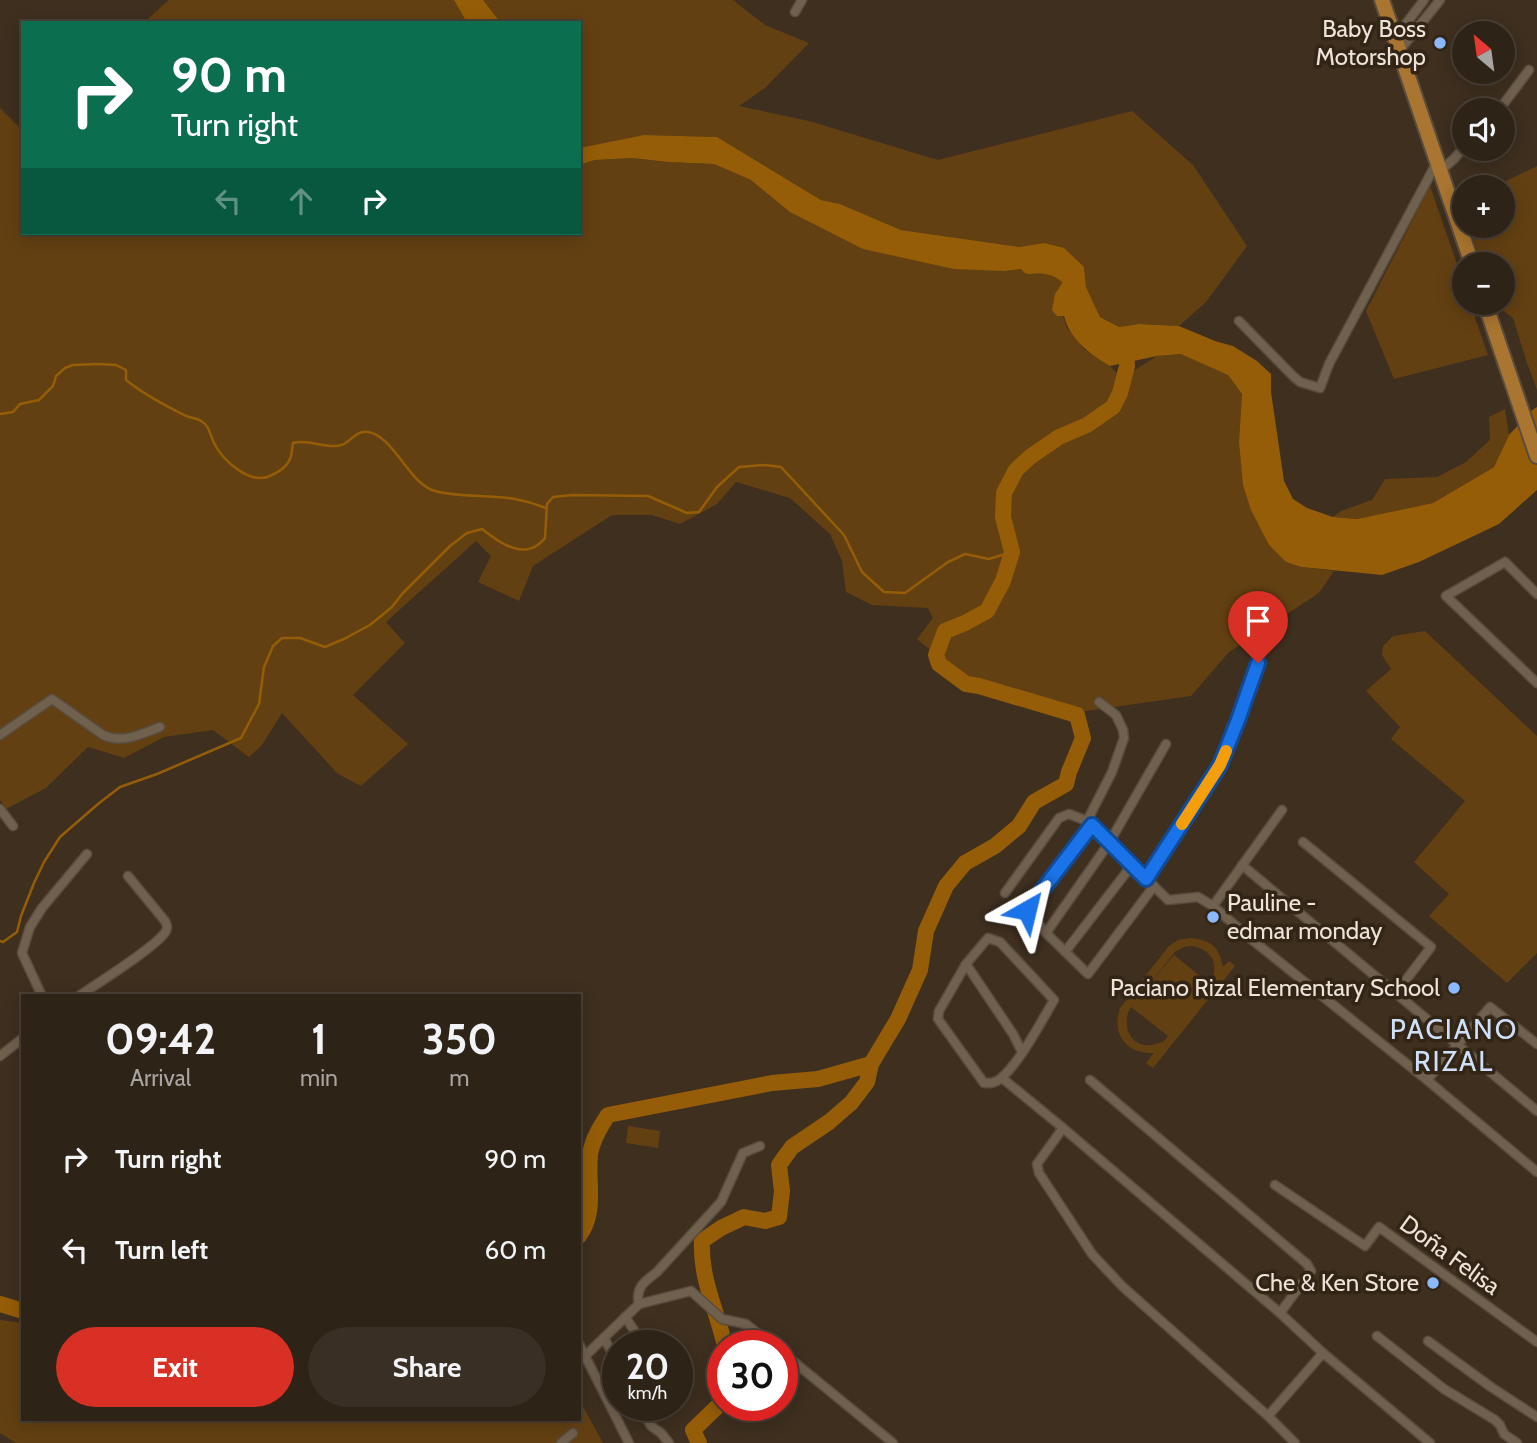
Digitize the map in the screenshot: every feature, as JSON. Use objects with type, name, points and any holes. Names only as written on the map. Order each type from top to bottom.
[{"type":"highway","points":[[1382,0],[1468,252]]},
{"type":"highway","points":[[1489,315],[1537,456]]},
{"type":"street","points":[[795,12],[802,0]]},
{"type":"street","points":[[1397,45],[1424,0]]},
{"type":"street","points":[[1397,45],[1440,0]]},
{"type":"street","points":[[1508,98],[1529,70]]},
{"type":"street","points":[[1239,321],[1300,382],[1320,388],[1329,364],[1438,166],[1453,161]]},
{"type":"street","points":[[1537,594],[1505,562],[1446,596],[1537,683]]},
{"type":"street","points":[[1146,879],[1220,765],[1261,652]]},
{"type":"street","points":[[0,735],[52,699],[112,739],[122,740],[160,727]]},
{"type":"street","points":[[1099,702],[1116,715],[1124,738],[1089,823],[1027,910],[1046,933],[1088,974],[1154,886]]},
{"type":"street","points":[[1046,933],[1109,844],[1166,744]]},
{"type":"street","points":[[0,809],[13,825]]},
{"type":"street","points":[[1213,906],[1282,810]]},
{"type":"street","points":[[1005,893],[1059,818],[1069,814],[1089,823],[1168,900],[1198,897],[1213,906],[1537,1172]]},
{"type":"street","points":[[1303,842],[1431,947],[1396,993]]},
{"type":"street","points":[[40,994],[22,953],[30,927],[42,908],[87,855]]},
{"type":"street","points":[[1065,952],[1132,865]]},
{"type":"street","points":[[1242,865],[1537,1111]]},
{"type":"street","points":[[82,994],[145,951],[165,932],[165,921],[128,876]]},
{"type":"street","points":[[988,938],[1000,942],[1054,1000],[1022,1052],[1002,1078],[993,1083],[984,1083],[938,1019],[939,1010],[966,964],[988,938]]},
{"type":"street","points":[[966,964],[1022,1052]]},
{"type":"street","points":[[1427,1080],[1490,1007],[1537,1044]]},
{"type":"street","points":[[0,1056],[21,1040]]},
{"type":"street","points":[[1002,1078],[1430,1443]]},
{"type":"street","points":[[1090,1080],[1307,1264],[1311,1271],[1280,1313]]},
{"type":"street","points":[[1063,1128],[1037,1164],[1040,1173],[1092,1254],[1122,1286],[1295,1443]]},
{"type":"street","points":[[639,1304],[639,1288],[721,1202],[743,1153],[760,1146]]},
{"type":"street","name":"Doña Felisa","points":[[1275,1185],[1365,1246],[1379,1227],[1537,1342]]},
{"type":"street","points":[[612,1330],[639,1304],[691,1291],[722,1319],[746,1324],[754,1330]]},
{"type":"street","points":[[625,1317],[634,1330]]},
{"type":"street","points":[[1377,1336],[1444,1389],[1495,1420],[1504,1434],[1517,1443]]},
{"type":"street","points":[[585,1356],[602,1340]]},
{"type":"street","points":[[1428,1341],[1537,1418]]},
{"type":"street","points":[[581,1348],[629,1443]]},
{"type":"street","points":[[1268,1416],[1323,1353]]},
{"type":"street","points":[[798,1365],[893,1443]]},
{"type":"street","points":[[648,1421],[669,1443]]},
{"type":"street","points":[[561,1443],[573,1433]]},
{"type":"shaded area","points":[[169,0],[454,0],[466,21],[145,21]]},
{"type":"shaded area","points":[[454,0],[483,0],[499,21],[466,21]]},
{"type":"shaded area","points":[[483,0],[733,0],[765,25],[809,43],[765,88],[739,106],[809,121],[938,160],[1132,111],[1193,165],[1247,246],[1206,302],[1179,326],[1139,324],[1119,327],[1100,317],[1086,287],[1084,267],[1044,243],[1019,247],[901,230],[840,204],[821,200],[717,137],[644,135],[581,148],[581,21],[499,21]]},
{"type":"shaded area","points":[[0,108],[21,127],[21,235],[581,235],[581,164],[595,160],[632,158],[714,164],[751,180],[1005,271],[1053,265],[1063,270],[1064,280],[1055,294],[1067,328],[1084,349],[1110,366],[1122,378],[1157,356],[1182,354],[1228,375],[1242,394],[1239,441],[1269,545],[1286,562],[1301,567],[1334,571],[1319,593],[1229,652],[1191,696],[1086,711],[1054,709],[966,684],[917,639],[933,618],[928,608],[872,605],[846,592],[842,561],[830,534],[790,498],[736,482],[717,504],[680,524],[652,515],[612,515],[533,566],[519,601],[478,582],[491,556],[476,541],[386,622],[405,643],[353,695],[408,744],[361,786],[338,774],[282,713],[262,745],[249,757],[213,730],[164,737],[124,758],[88,747],[46,788],[6,809],[0,800]]},
{"type":"shaded area","points":[[644,135],[717,137],[821,200],[840,204],[901,230],[1019,247],[1044,243],[1064,248],[1084,267],[1086,287],[1100,317],[1119,327],[1139,324],[1179,326],[1233,346],[1257,361],[1271,374],[1271,392],[1284,481],[1293,499],[1307,508],[1333,517],[1357,519],[1433,503],[1494,467],[1509,435],[1537,407],[1537,490],[1499,524],[1419,562],[1382,575],[1301,567],[1286,562],[1269,545],[1251,510],[1243,485],[1239,441],[1242,394],[1228,375],[1181,354],[1110,366],[1088,351],[1071,332],[1064,316],[1057,316],[1052,310],[1055,294],[1064,280],[1062,270],[1053,265],[1005,271],[954,269],[863,249],[790,212],[751,180],[714,164],[632,158],[595,160],[581,164],[581,148]]},
{"type":"shaded area","points":[[1537,166],[1537,390],[1513,318],[1509,315],[1515,315],[1515,252],[1478,252],[1473,238],[1515,238],[1515,177]]},
{"type":"shaded area","points":[[1430,186],[1453,252],[1452,315],[1474,315],[1488,355],[1394,379],[1366,311]]},
{"type":"shaded area","points":[[1505,409],[1509,435],[1494,467],[1433,503],[1357,519],[1333,517],[1341,511],[1372,500],[1385,479],[1437,477],[1466,462],[1490,440],[1489,417]]},
{"type":"shaded area","points":[[1425,631],[1537,736],[1537,953],[1507,983],[1429,916],[1449,894],[1414,862],[1465,801],[1391,739],[1400,727],[1366,691],[1391,669],[1382,655],[1383,646],[1393,636]]},
{"type":"shaded area","points":[[1178,940],[1203,940],[1216,949],[1223,967],[1229,961],[1235,966],[1153,1068],[1146,1063],[1154,1053],[1129,1046],[1120,1034],[1118,1018],[1120,1008],[1169,946]],"holes":[[[1192,946],[1205,951],[1213,959],[1214,971],[1210,984],[1174,955],[1142,993],[1175,952]],[[1131,1007],[1168,1036],[1163,1042],[1147,1045],[1130,1036],[1127,1018]]]},
{"type":"shaded area","points":[[628,1126],[660,1131],[658,1148],[626,1143]]},
{"type":"shaded area","points":[[0,1320],[21,1323],[21,1421],[581,1421],[581,1403],[603,1443],[16,1443],[0,1433]]},
{"type":"waterway","points":[[1029,266],[1056,268],[1067,275],[1075,286]]},
{"type":"waterway","points":[[720,1330],[706,1281],[702,1241],[744,1217],[765,1221],[779,1217],[782,1191],[779,1165],[792,1147],[851,1103],[867,1082],[871,1064],[898,1019],[920,970],[926,931],[946,886],[965,863],[995,846],[1019,826],[1034,802],[1066,784],[1083,738],[1077,715],[966,684],[939,664],[936,655],[945,631],[987,611],[1003,581],[1012,552],[1003,517],[1004,493],[1016,470],[1059,437],[1087,425],[1113,407],[1120,393],[1127,366],[1126,353]]},
{"type":"waterway","points":[[0,414],[13,412],[20,404],[39,400],[65,368],[73,365],[116,365],[126,370],[126,380],[155,400],[204,423],[218,450],[230,464],[254,477],[270,476],[284,467],[291,457],[293,443],[341,445],[359,433],[368,432],[386,442],[417,479],[435,491],[515,499],[546,508]]},
{"type":"waterway","points":[[0,941],[3,942],[17,932],[34,883],[60,837],[98,804],[120,787],[241,738],[259,704],[264,667],[273,646],[282,638],[300,638],[325,647],[370,625],[392,607],[450,546],[467,533],[482,529],[500,542],[515,548],[522,550],[536,546],[545,538],[547,504],[553,497],[648,496],[687,513],[699,512],[717,487],[739,467],[765,465],[781,467],[844,535],[862,572],[884,592],[905,593],[948,562],[965,554],[989,559],[1012,552]]},
{"type":"waterway","points":[[581,1233],[590,1207],[591,1149],[608,1115],[772,1083],[818,1079],[871,1064]]},
{"type":"waterway","points":[[0,1304],[21,1310]]},
{"type":"waterway","points":[[699,1443],[693,1430],[707,1417]]},
{"type":"slow traffic","points":[[1182,824],[1226,751]]},
{"type":"place","name":"Baby Boss Motorshop","points":[[1440,43]]},
{"type":"place","name":"Pauline - edmar monday","points":[[1213,917]]},
{"type":"place","name":"Paciano Rizal Elementary School","points":[[1454,988]]},
{"type":"place","name":"Che & Ken Store","points":[[1433,1283]]},
{"type":"district","name":"PACIANO RIZAL","points":[[1454,1045]]},
{"type":"route","points":[[1027,910],[1092,825],[1146,879],[1220,765],[1258,663]]}]
